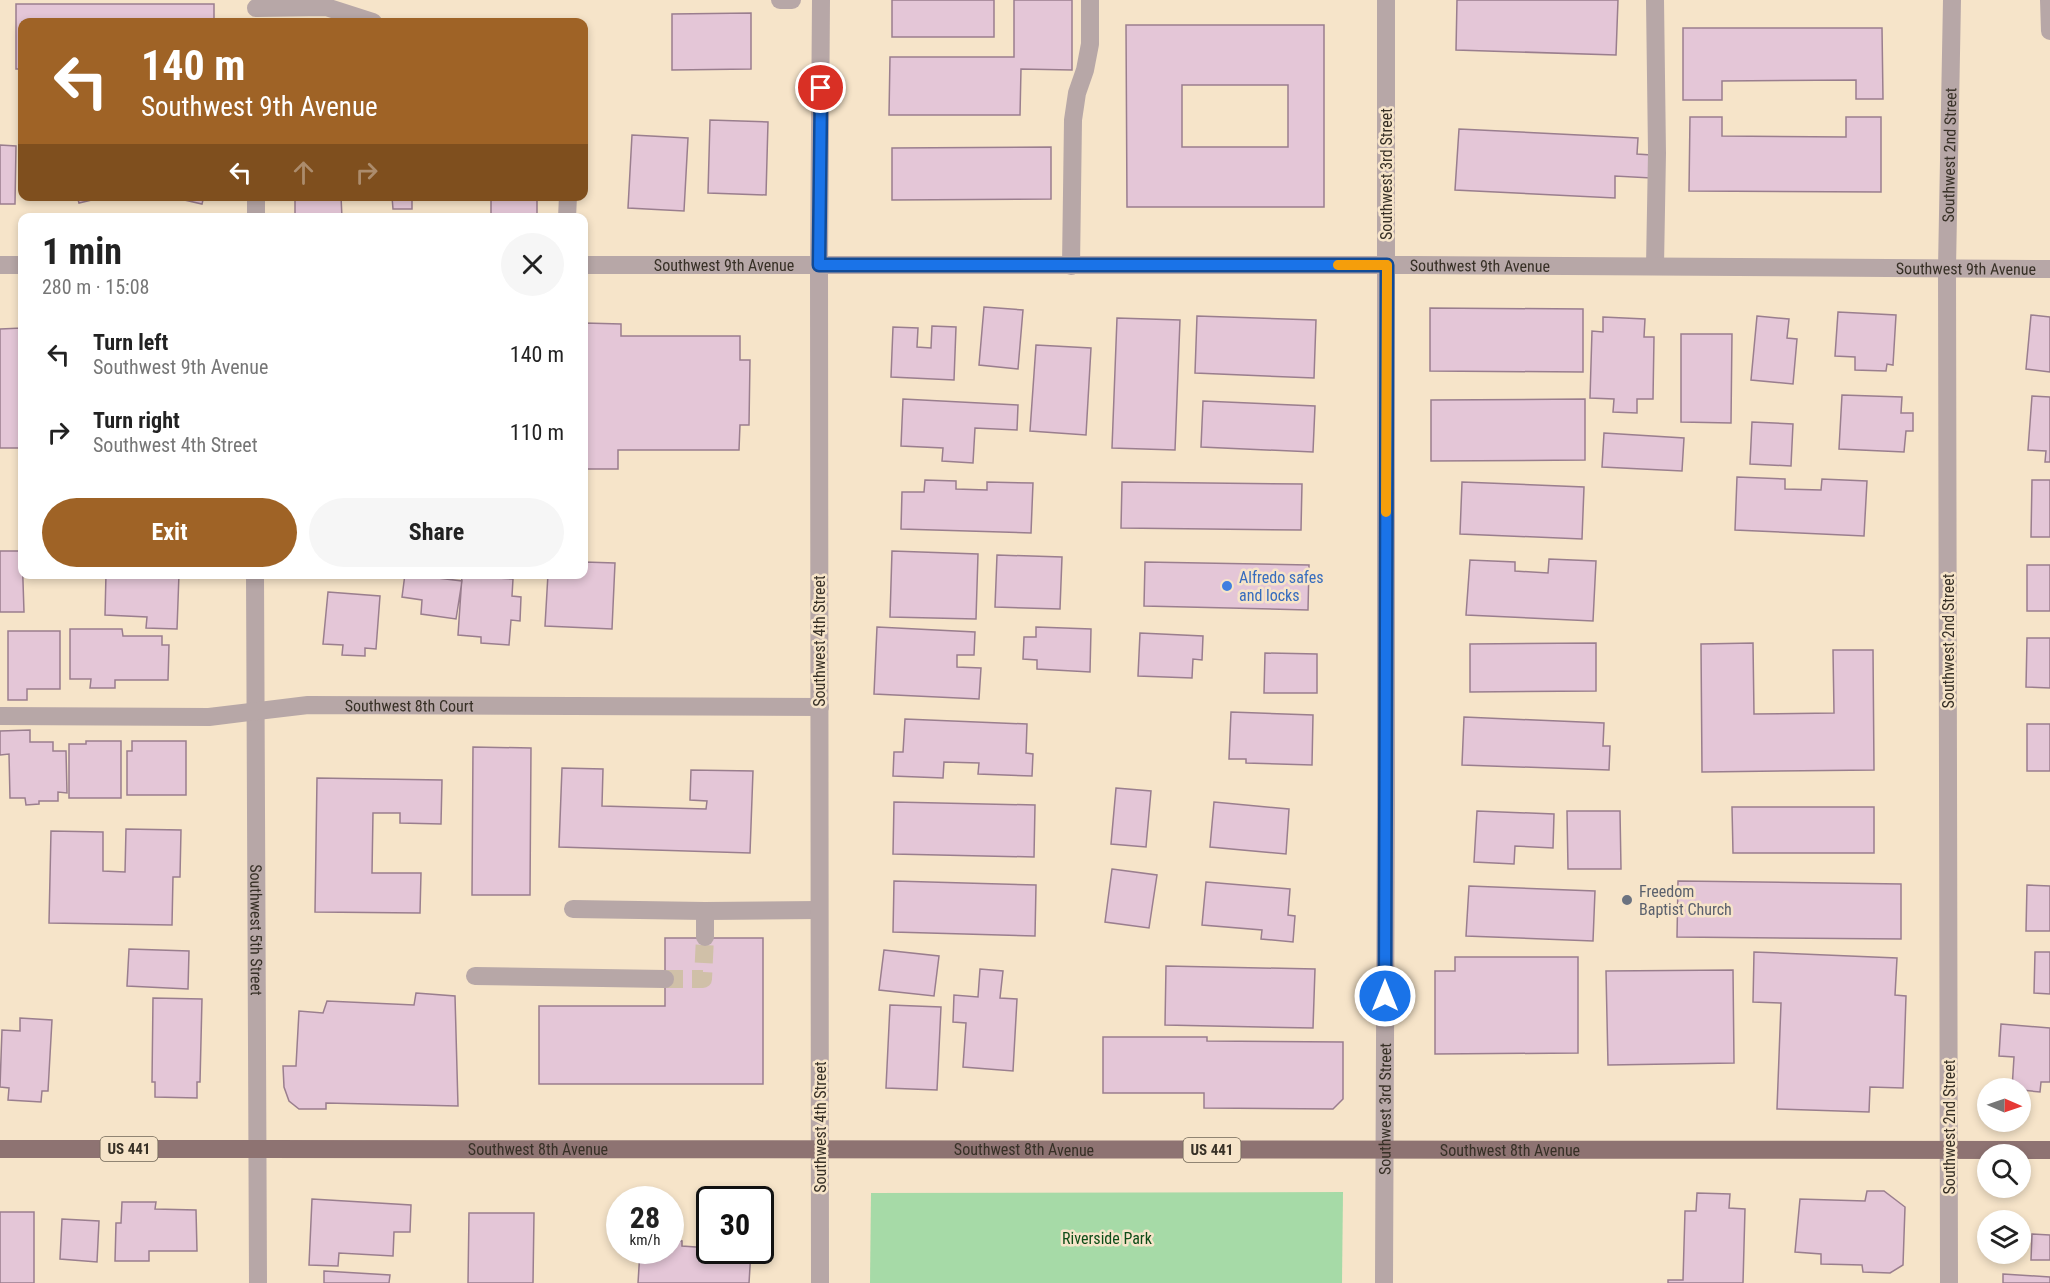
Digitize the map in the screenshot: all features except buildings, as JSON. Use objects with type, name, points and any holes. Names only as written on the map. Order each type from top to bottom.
[{"type":"main road","name":"Southwest 8th Avenue","points":[[0,1149],[2050,1150]]},
{"type":"street","points":[[780,0],[792,0]]},
{"type":"street","name":"Southwest 4th Street","points":[[820,1283],[821,0]]},
{"type":"street","points":[[1071,266],[1073,120],[1077,93],[1085,70],[1090,44],[1090,0]]},
{"type":"street","name":"Southwest 3rd Street","points":[[1384,1283],[1386,0]]},
{"type":"street","points":[[1655,0],[1657,153],[1655,266]]},
{"type":"street","name":"Southwest 2nd Street","points":[[1949,1283],[1947,268],[1952,0]]},
{"type":"street","points":[[2049,0],[2050,30]]},
{"type":"street","points":[[256,10],[326,7],[361,18]]},
{"type":"street","points":[[0,266],[18,265]]},
{"type":"street","name":"Southwest 9th Avenue","points":[[588,265],[1387,265],[2050,269]]},
{"type":"street","name":"Southwest 5th Street","points":[[255,579],[258,1283]]},
{"type":"street","name":"Southwest 8th Court","points":[[0,716],[209,717],[308,705],[820,707]]},
{"type":"street","points":[[573,909],[819,910]]},
{"type":"street","points":[[705,911],[705,938]]},
{"type":"street","points":[[475,976],[665,979]]},
{"type":"green space","name":"Riverside Park","points":[[1343,1192],[1342,1283],[870,1283],[871,1193]]},
{"type":"tunnel","points":[[665,979],[703,979],[705,937]]},
{"type":"slow traffic","points":[[1338,265],[1387,265],[1386,512]]},
{"type":"place","name":"Alfredo safes and locks","points":[[1227,586]]},
{"type":"place","name":"Freedom Baptist Church","points":[[1627,900]]},
{"type":"route","points":[[821,88],[819,265],[1387,265],[1385,996]]}]
